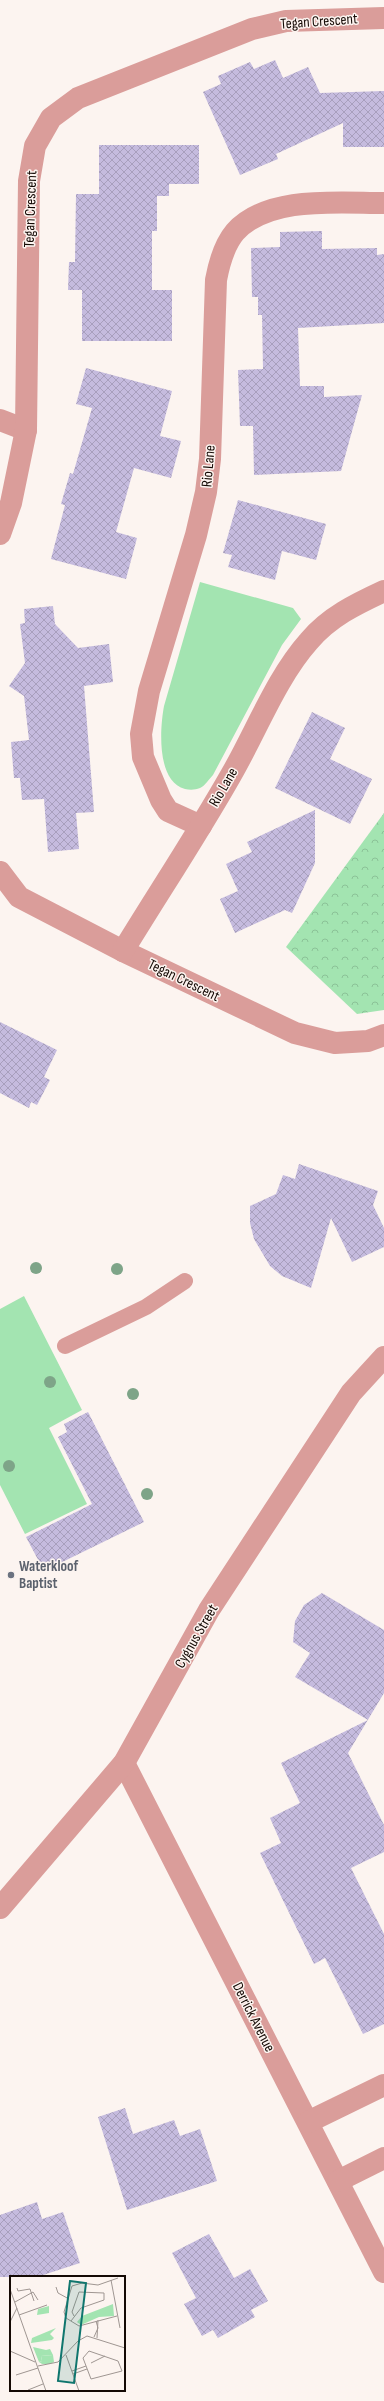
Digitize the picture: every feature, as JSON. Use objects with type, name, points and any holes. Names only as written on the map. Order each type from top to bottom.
[{"type":"street","name":"Tegan Crescent","points":[[0,534],[11,503],[26,430],[29,181],[35,146],[51,118],[78,98],[252,29],[286,21],[384,18]]},
{"type":"street","name":"Rio Lane","points":[[200,826],[168,811],[161,800],[143,757],[141,734],[149,691],[196,535],[206,492],[210,460],[216,280],[220,260],[235,232],[255,217],[284,206],[384,203]]},
{"type":"street","points":[[0,420],[26,430]]},
{"type":"street","name":"Rio Lane","points":[[123,951],[231,776],[292,662],[309,640],[328,622],[350,607],[384,591]]},
{"type":"street","name":"Tegan Crescent","points":[[0,872],[19,897],[123,951],[295,1033],[335,1043],[368,1041],[384,1035]]},
{"type":"street","name":"Cygnus Street","points":[[0,1908],[124,1763],[209,1610],[351,1393],[384,1357]]},
{"type":"street","name":"Derrick Avenue","points":[[124,1763],[384,2272]]},
{"type":"street","points":[[308,2122],[384,2085]]},
{"type":"street","points":[[338,2181],[384,2158]]},
{"type":"lane","points":[[65,1346],[146,1307],[185,1281]]},
{"type":"green space","points":[[200,582],[293,608],[301,619],[282,645],[213,775],[202,787],[191,790],[185,789],[176,784],[169,776],[162,753],[161,740],[164,706]]},
{"type":"green space","points":[[384,813],[384,1010],[357,1014],[286,947]]},
{"type":"green space","points":[[24,1296],[82,1410],[49,1428],[87,1504],[25,1534],[0,1485],[0,1309]]},
{"type":"building","points":[[275,60],[283,78],[308,67],[320,93],[384,91],[384,147],[343,147],[343,123],[276,154],[278,159],[240,175],[203,92],[221,84],[218,76],[250,62],[254,69]]},
{"type":"building","points":[[99,145],[199,145],[199,184],[169,184],[169,196],[157,196],[157,231],[152,231],[152,290],[172,290],[172,341],[82,341],[82,290],[68,290],[69,262],[75,262],[76,194],[99,194]]},
{"type":"building","points":[[322,231],[322,249],[377,248],[377,255],[384,254],[384,323],[298,328],[300,386],[324,386],[324,397],[362,395],[341,471],[254,475],[253,426],[240,426],[238,370],[263,369],[262,315],[258,315],[258,297],[252,297],[251,248],[280,247],[280,232]]},
{"type":"building","points":[[86,368],[172,391],[160,436],[181,441],[171,478],[134,468],[116,532],[137,538],[126,579],[51,559],[65,505],[61,504],[70,473],[73,474],[92,408],[76,404]]},
{"type":"building","points":[[238,500],[326,524],[316,560],[282,551],[275,580],[228,567],[232,555],[223,553]]},
{"type":"building","points":[[53,606],[55,624],[78,648],[109,644],[113,682],[84,686],[94,812],[76,813],[79,849],[48,852],[44,799],[22,800],[20,778],[14,778],[11,742],[29,740],[24,696],[9,686],[25,663],[20,624],[25,623],[24,609]]},
{"type":"building","points":[[312,712],[345,728],[330,759],[372,779],[350,824],[275,788]]},
{"type":"building","points":[[315,810],[315,863],[292,913],[285,910],[235,933],[220,899],[238,891],[226,864],[252,852],[247,842]]},
{"type":"building","points":[[0,1022],[57,1050],[44,1077],[50,1080],[37,1105],[31,1102],[29,1108],[0,1093]]},
{"type":"building","points":[[299,1164],[378,1191],[373,1205],[384,1228],[384,1247],[352,1262],[331,1218],[311,1288],[282,1276],[270,1266],[254,1239],[250,1223],[250,1206],[276,1194],[283,1175],[295,1179]]},
{"type":"building","points":[[88,1412],[144,1522],[44,1571],[26,1537],[92,1504],[58,1437],[67,1432],[64,1424]]},
{"type":"building","points":[[322,1593],[384,1630],[384,1693],[368,1720],[295,1677],[310,1653],[293,1642],[295,1621],[304,1605]]},
{"type":"building","points":[[368,1720],[348,1753],[384,1825],[384,1852],[351,1868],[384,1934],[384,2024],[363,2034],[325,1958],[314,1964],[260,1853],[281,1843],[270,1818],[300,1803],[281,1763]]},
{"type":"building","points":[[125,2108],[133,2134],[174,2120],[180,2136],[200,2129],[217,2181],[127,2210],[98,2117]]},
{"type":"building","points":[[37,2202],[42,2219],[63,2212],[80,2263],[40,2276],[0,2277],[0,2215]]},
{"type":"building","points":[[209,2234],[234,2278],[250,2269],[268,2301],[251,2310],[255,2317],[218,2338],[213,2330],[202,2336],[184,2304],[196,2298],[172,2253]]},
{"type":"place","name":"Waterkloof Baptist","points":[[11,1575]]}]
